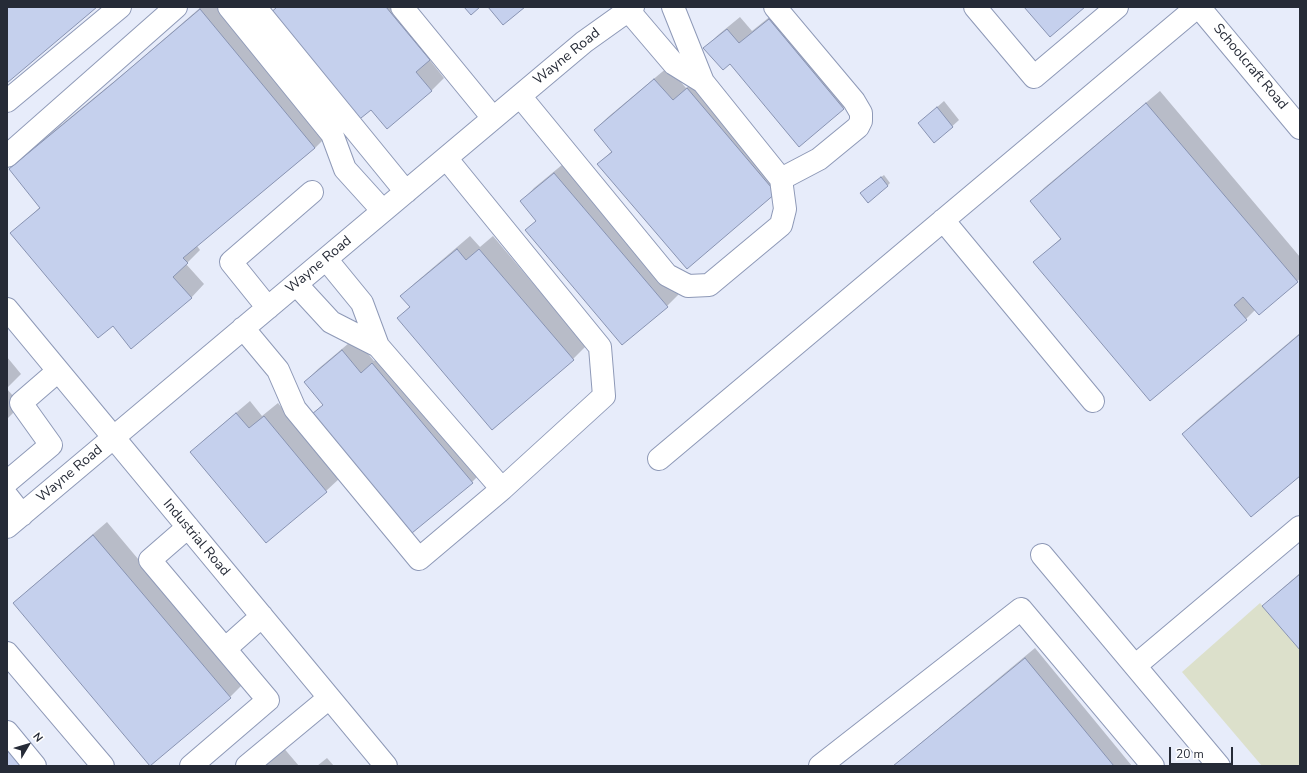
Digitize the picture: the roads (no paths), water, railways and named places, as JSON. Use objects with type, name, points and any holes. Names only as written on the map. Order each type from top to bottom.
[{"type":"street","points":[[7,101],[120,7]]},
{"type":"street","points":[[7,156],[176,7]]},
{"type":"street","points":[[229,7],[332,134],[346,169],[383,211]]},
{"type":"street","points":[[254,7],[406,192]]},
{"type":"street","points":[[402,7],[493,118]]},
{"type":"street","points":[[520,96],[667,275],[688,286],[709,285],[781,225],[786,209],[781,179],[703,82],[672,7]]},
{"type":"street","points":[[775,7],[854,101],[861,113],[861,121],[858,127],[819,159],[781,179]]},
{"type":"street","points":[[975,7],[1034,77],[1113,8]]},
{"type":"street","points":[[659,459],[1198,7]]},
{"type":"street","name":"Schoolcraft Road","points":[[1198,7],[1300,128]]},
{"type":"street","points":[[630,8],[674,64],[703,82]]},
{"type":"street","name":"Wayne Road","points":[[14,521],[584,42],[630,8]]},
{"type":"street","points":[[243,328],[278,370],[295,409],[419,559],[502,489],[604,396],[600,347],[446,158]]},
{"type":"street","points":[[268,308],[230,262],[312,192]]},
{"type":"street","points":[[943,220],[1093,401]]},
{"type":"street","points":[[326,259],[362,304],[378,346],[502,489]]},
{"type":"street","points":[[296,284],[331,322],[378,346]]},
{"type":"street","name":"Industrial Road","points":[[7,309],[386,766]]},
{"type":"street","points":[[7,482],[51,445],[21,403],[58,371]]},
{"type":"street","points":[[7,496],[14,521]]},
{"type":"street","points":[[1135,666],[1300,527]]},
{"type":"street","points":[[188,528],[150,560],[268,700],[191,766]]},
{"type":"street","points":[[1042,555],[1219,766]]},
{"type":"street","points":[[820,766],[1021,609],[1153,766]]},
{"type":"street","points":[[224,649],[262,616]]},
{"type":"street","points":[[7,653],[103,766]]},
{"type":"street","points":[[248,766],[329,698]]},
{"type":"street","points":[[7,732],[35,766]]}]
